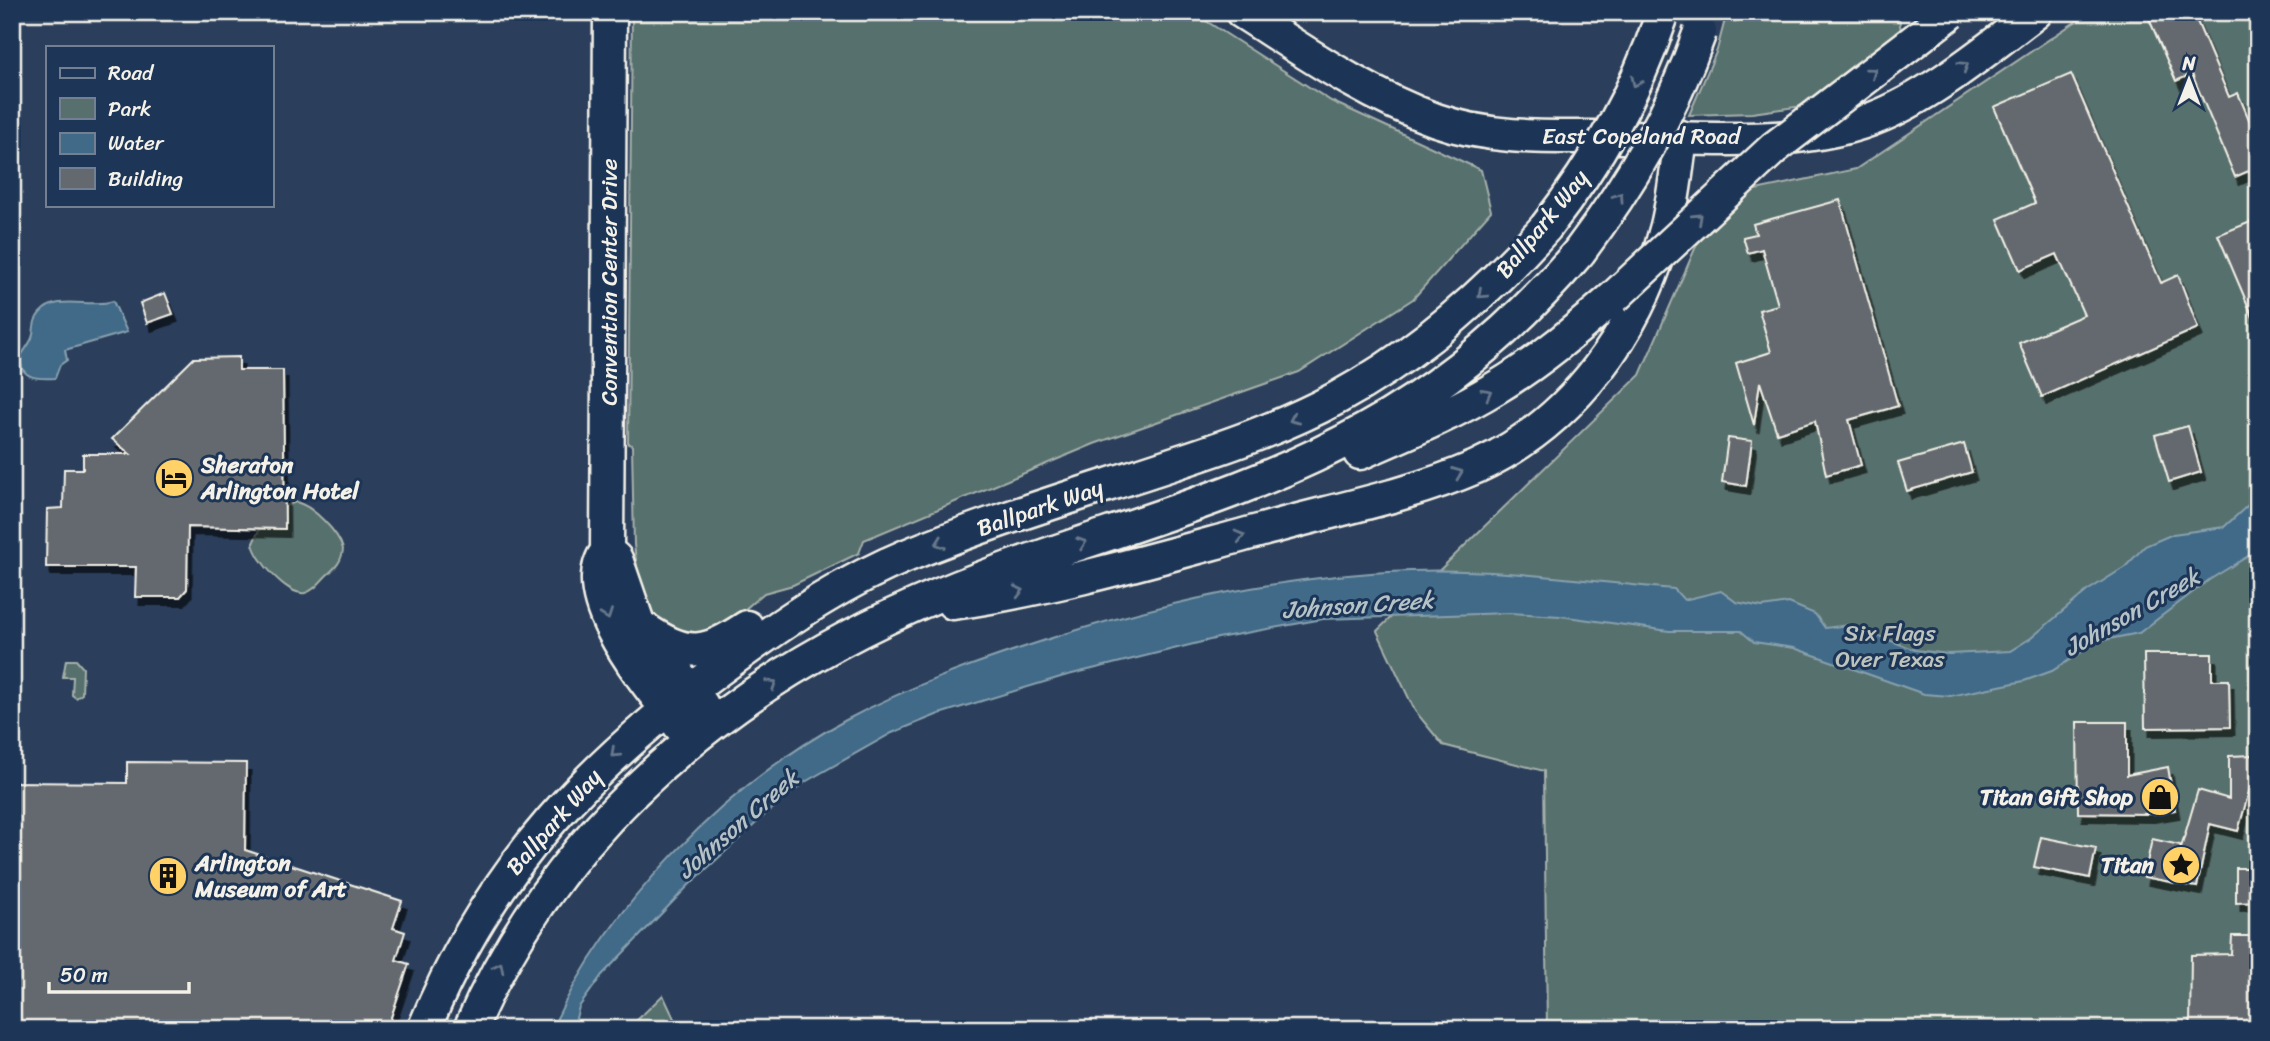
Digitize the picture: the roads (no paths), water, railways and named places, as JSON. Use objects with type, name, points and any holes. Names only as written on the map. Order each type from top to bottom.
[{"type":"main road","name":"Convention Center Drive","points":[[610,12],[607,551],[601,560],[598,577],[609,623],[702,729]]},
{"type":"main road","name":"East Copeland Road","points":[[1242,12],[1382,99],[1461,128],[1508,135],[1681,137],[1819,132],[1885,114],[1970,62],[2036,12]]},
{"type":"main road","points":[[1149,520],[1258,494],[1422,427],[1523,370],[1613,298],[1774,148],[1952,12]]},
{"type":"main road","name":"Ballpark Way","points":[[424,1029],[460,948],[496,891],[513,866],[572,795],[631,738],[796,614],[853,580],[906,556],[1232,444],[1338,398],[1411,351],[1467,308],[1497,280],[1569,197],[1610,132],[1639,77],[1662,15]]},
{"type":"main road","name":"Ballpark Way","points":[[470,1029],[505,956],[530,914],[600,825],[702,729],[834,646],[904,610],[971,582],[1149,520],[1306,460],[1401,409],[1497,337],[1546,290],[1579,252],[1630,182],[1656,137],[1703,22]]},
{"type":"main road","points":[[904,610],[990,598],[1178,552],[1433,483],[1476,466],[1516,445],[1551,418],[1585,383],[1614,348],[1641,302],[1667,228],[1681,137]]},
{"type":"main road","name":"Convention Center Drive","points":[[607,551],[616,559],[638,623],[679,700]]},
{"type":"main road","points":[[638,623],[663,641],[683,648],[705,649],[716,647],[769,613],[796,614]]},
{"type":"main road","points":[[496,891],[530,914]]},
{"type":"water","points":[[113,301],[127,332],[65,350],[67,360],[60,365],[55,378],[36,378],[26,374],[20,357],[32,338],[37,316],[47,307],[65,303]]},
{"type":"water","name":"Johnson Creek","points":[[2258,496],[2258,550],[2209,580],[2139,633],[2099,641],[2052,671],[2024,681],[1950,696],[1924,694],[1794,648],[1754,642],[1741,631],[1669,631],[1560,616],[1510,613],[1323,619],[1218,638],[1064,676],[939,714],[892,733],[805,782],[688,886],[602,975],[579,1007],[573,1029],[552,1029],[604,938],[638,894],[675,852],[715,813],[758,778],[801,747],[871,707],[949,674],[1055,637],[1186,601],[1275,584],[1365,573],[1476,571],[1674,589],[1684,600],[1721,591],[1736,602],[1762,607],[1789,603],[1815,614],[1825,628],[1849,625],[1915,650],[1949,654],[2010,651],[2031,638],[2087,591],[2125,567],[2145,546],[2173,534],[2224,527]]},
{"type":"place","name":"Sheraton Arlington Hotel","points":[[174,478]]},
{"type":"place","name":"Titan Gift Shop","points":[[2160,797]]},
{"type":"place","name":"Titan","points":[[2181,865]]},
{"type":"place","name":"Arlington Museum of Art","points":[[168,876]]},
{"type":"park label","name":"Six Flags Over Texas","points":[[1890,646]]}]
